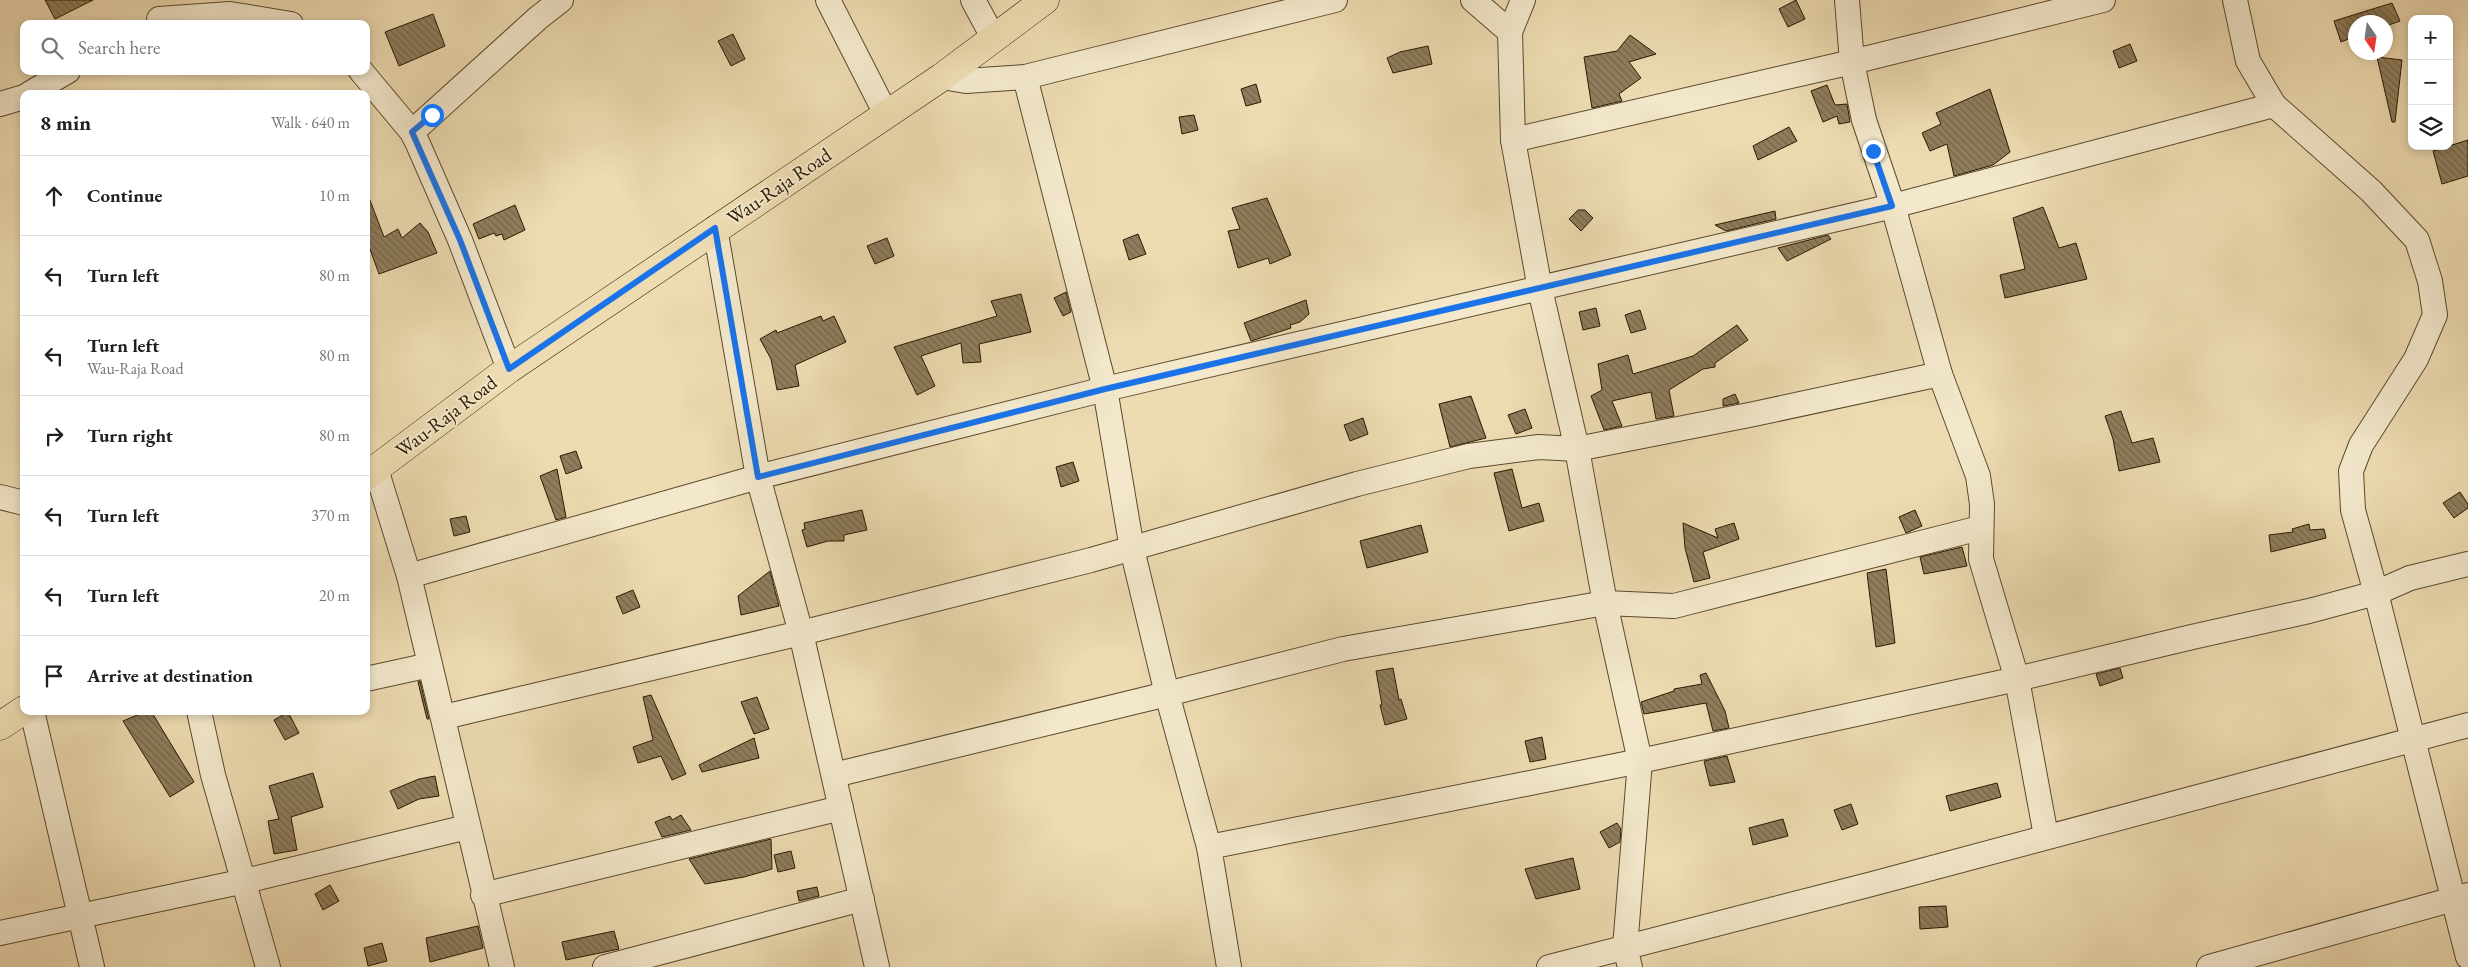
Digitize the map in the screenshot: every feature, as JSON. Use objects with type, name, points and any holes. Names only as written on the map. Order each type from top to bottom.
[{"type":"main road","name":"Wau-Raja Road","points":[[371,473],[509,369],[715,228],[942,77],[993,37],[1045,0]]},
{"type":"main road","points":[[0,726],[20,713]]},
{"type":"street","points":[[157,20],[181,0]]},
{"type":"street","points":[[412,132],[538,18],[561,0]]},
{"type":"street","points":[[828,0],[886,114]]},
{"type":"street","points":[[973,0],[993,37]]},
{"type":"street","points":[[942,77],[966,80],[1025,77],[1335,0]]},
{"type":"street","points":[[1473,0],[1510,32]]},
{"type":"street","points":[[1523,0],[1510,32],[1514,140],[1540,289],[1577,449],[1605,604],[1640,762],[1627,957]]},
{"type":"street","points":[[1847,0],[1852,62],[1864,120],[1892,206],[1940,374],[1978,476],[1982,504],[1980,528],[1981,560],[2017,679],[2046,836]]},
{"type":"street","points":[[1514,140],[1852,62],[2103,0]]},
{"type":"street","points":[[2235,0],[2248,62],[2274,105],[2371,191],[2417,240],[2430,281],[2435,315],[2416,359],[2361,445],[2352,471],[2353,510],[2413,740],[2461,897],[2468,957]]},
{"type":"street","points":[[174,20],[230,14],[267,20]]},
{"type":"street","points":[[36,90],[61,75]]},
{"type":"street","points":[[364,75],[412,132],[460,240],[509,369]]},
{"type":"street","points":[[1025,77],[1105,389],[1132,549],[1167,694],[1209,847],[1228,967]]},
{"type":"street","points":[[0,104],[20,98]]},
{"type":"street","points":[[409,576],[758,477],[1105,389],[1892,206],[2274,105]]},
{"type":"street","points":[[715,228],[758,477],[801,633],[877,967]]},
{"type":"street","points":[[444,717],[801,633],[1132,549],[1358,484],[1469,456],[1539,447],[1577,449],[1754,414],[1940,374]]},
{"type":"street","points":[[371,473],[409,576],[444,717],[467,827],[502,967]]},
{"type":"street","points":[[0,497],[20,502]]},
{"type":"street","points":[[834,775],[1343,649],[1605,604],[1674,606],[1980,528]]},
{"type":"street","points":[[1209,847],[1640,762],[2017,679],[2192,636],[2309,611],[2376,593],[2410,578],[2468,564]]},
{"type":"street","points":[[370,678],[430,665]]},
{"type":"street","points":[[33,715],[92,967]]},
{"type":"street","points":[[206,715],[213,776],[268,967]]},
{"type":"street","points":[[1549,967],[1627,957],[1872,884],[2046,836],[2468,725]]},
{"type":"street","points":[[484,895],[841,808]]},
{"type":"street","points":[[0,933],[80,914],[244,881],[467,827]]},
{"type":"street","points":[[2209,967],[2461,897]]},
{"type":"street","points":[[605,967],[862,899]]},
{"type":"building","points":[[45,0],[93,0],[55,19]]},
{"type":"building","points":[[1796,0],[1805,19],[1788,27],[1779,9]]},
{"type":"building","points":[[2392,3],[2400,21],[2393,24],[2393,15],[2353,15]]},
{"type":"building","points":[[433,14],[445,46],[399,66],[385,32]]},
{"type":"building","points":[[2348,17],[2348,39],[2341,42],[2334,21]]},
{"type":"building","points":[[733,34],[745,59],[731,66],[718,41]]},
{"type":"building","points":[[1630,35],[1656,54],[1629,62],[1641,78],[1619,94],[1622,101],[1592,108],[1584,57],[1617,51]]},
{"type":"building","points":[[2130,44],[2137,61],[2119,68],[2113,51]]},
{"type":"building","points":[[1428,46],[1432,64],[1393,73],[1387,58],[1400,52]]},
{"type":"building","points":[[2378,60],[2402,60],[2395,122],[2392,122]]},
{"type":"building","points":[[1256,84],[1261,102],[1246,106],[1241,89]]},
{"type":"building","points":[[1827,85],[1835,105],[1847,104],[1850,122],[1839,124],[1837,116],[1823,122],[1811,91]]},
{"type":"building","points":[[1990,89],[2010,152],[1993,165],[1954,176],[1947,144],[1930,151],[1922,133],[1941,124],[1936,113]]},
{"type":"building","points":[[1194,115],[1198,130],[1182,134],[1179,117]]},
{"type":"building","points":[[1789,127],[1797,141],[1758,160],[1753,146]]},
{"type":"building","points":[[2468,140],[2468,176],[2442,184],[2433,151],[2453,150],[2453,145]]},
{"type":"building","points":[[1267,198],[1291,255],[1270,264],[1268,258],[1238,268],[1228,231],[1240,229],[1232,208]]},
{"type":"building","points":[[370,200],[384,237],[398,229],[402,238],[420,223],[428,232],[437,253],[379,274],[370,249]]},
{"type":"building","points":[[515,205],[525,230],[504,240],[502,234],[496,236],[494,233],[479,239],[473,224]]},
{"type":"building","points":[[2043,207],[2059,248],[2076,243],[2087,279],[2005,298],[2000,275],[2025,269],[2013,218]]},
{"type":"building","points":[[1578,210],[1585,210],[1593,218],[1581,231],[1569,219]]},
{"type":"building","points":[[1775,211],[1776,219],[1726,231],[1715,225]]},
{"type":"building","points":[[1138,234],[1146,254],[1129,260],[1123,240]]},
{"type":"building","points":[[1828,235],[1831,239],[1787,261],[1778,248]]},
{"type":"building","points":[[887,238],[894,256],[875,264],[867,246]]},
{"type":"building","points":[[1066,292],[1071,312],[1063,316],[1054,298]]},
{"type":"building","points":[[1021,294],[1031,332],[979,344],[981,362],[963,363],[961,343],[921,356],[935,386],[917,395],[894,347],[997,316],[991,301]]},
{"type":"building","points":[[1306,300],[1309,314],[1300,322],[1290,325],[1291,328],[1251,341],[1244,323]]},
{"type":"building","points":[[1596,308],[1600,326],[1583,330],[1579,312]]},
{"type":"building","points":[[1640,310],[1646,329],[1631,333],[1625,315]]},
{"type":"building","points":[[821,316],[823,321],[834,316],[846,342],[795,365],[799,386],[777,390],[771,359],[760,339],[776,330],[777,333]]},
{"type":"building","points":[[1737,325],[1748,340],[1715,363],[1715,367],[1703,369],[1669,390],[1674,416],[1656,419],[1651,392],[1612,401],[1622,426],[1604,430],[1591,396],[1602,390],[1598,364],[1628,355],[1633,374],[1693,356]]},
{"type":"building","points":[[1735,394],[1739,403],[1723,406],[1723,399]]},
{"type":"building","points":[[1471,396],[1486,438],[1450,447],[1439,404]]},
{"type":"building","points":[[1525,409],[1532,428],[1516,434],[1508,415]]},
{"type":"building","points":[[2121,411],[2132,443],[2153,438],[2160,462],[2119,471],[2113,439],[2105,416]]},
{"type":"building","points":[[1363,418],[1368,434],[1350,441],[1344,425]]},
{"type":"building","points":[[576,451],[582,468],[566,474],[560,456]]},
{"type":"building","points":[[1073,462],[1079,481],[1061,487],[1056,467]]},
{"type":"building","points":[[557,469],[566,517],[556,520],[540,476]]},
{"type":"building","points":[[1512,469],[1522,508],[1539,503],[1544,521],[1509,531],[1494,473]]},
{"type":"building","points":[[2460,492],[2468,504],[2468,508],[2454,518],[2443,503]]},
{"type":"building","points":[[862,510],[867,530],[844,535],[844,541],[828,541],[807,547],[802,530],[805,529],[804,523]]},
{"type":"building","points":[[1915,510],[1922,526],[1906,533],[1899,517]]},
{"type":"building","points":[[466,516],[470,532],[454,536],[450,519]]},
{"type":"building","points":[[1683,523],[1718,538],[1715,529],[1734,523],[1739,539],[1703,552],[1710,578],[1694,582],[1685,548]]},
{"type":"building","points":[[2309,524],[2310,530],[2324,529],[2326,538],[2271,552],[2269,535],[2293,532],[2292,529]]},
{"type":"building","points":[[1421,525],[1428,552],[1367,568],[1360,541]]},
{"type":"building","points":[[1962,547],[1967,566],[1924,574],[1920,557]]},
{"type":"building","points":[[1886,569],[1895,643],[1876,647],[1867,573]]},
{"type":"building","points":[[770,571],[779,606],[741,615],[738,596]]},
{"type":"building","points":[[633,590],[640,607],[623,614],[616,597]]},
{"type":"building","points":[[1393,668],[1399,700],[1401,699],[1407,719],[1385,725],[1380,705],[1382,705],[1376,671]]},
{"type":"building","points":[[2120,668],[2123,678],[2100,686],[2096,674]]},
{"type":"building","points":[[1706,673],[1725,711],[1729,728],[1713,731],[1706,703],[1644,714],[1641,702],[1674,691],[1674,689],[1702,684],[1700,675]]},
{"type":"building","points":[[420,681],[429,719],[427,719],[418,682]]},
{"type":"building","points":[[651,695],[686,774],[672,780],[661,756],[638,763],[633,747],[653,740],[643,697]]},
{"type":"building","points":[[757,697],[769,729],[754,734],[741,702]]},
{"type":"building","points":[[137,715],[153,715],[194,782],[170,797],[123,721]]},
{"type":"building","points":[[283,715],[290,715],[299,733],[285,740],[274,720]]},
{"type":"building","points":[[1542,737],[1546,759],[1530,762],[1525,741]]},
{"type":"building","points":[[754,738],[759,758],[702,772],[699,765]]},
{"type":"building","points":[[1727,756],[1735,782],[1710,786],[1704,761]]},
{"type":"building","points":[[313,773],[323,807],[291,817],[297,850],[274,854],[268,821],[279,819],[269,786]]},
{"type":"building","points":[[435,776],[439,796],[419,799],[398,809],[390,791],[419,779]]},
{"type":"building","points":[[1997,783],[2001,797],[1950,811],[1946,796]]},
{"type":"building","points":[[1851,804],[1858,824],[1842,830],[1834,810]]},
{"type":"building","points":[[681,815],[691,830],[662,837],[655,822],[670,816],[672,820]]},
{"type":"building","points":[[1783,819],[1788,836],[1753,845],[1749,828]]},
{"type":"building","points":[[1617,823],[1621,829],[1620,842],[1609,848],[1600,832]]},
{"type":"building","points":[[771,839],[772,869],[744,877],[705,884],[689,859]]},
{"type":"building","points":[[791,851],[795,868],[778,872],[774,855]]},
{"type":"building","points":[[1573,858],[1580,889],[1536,899],[1525,869]]},
{"type":"building","points":[[330,885],[339,901],[323,910],[315,894]]},
{"type":"building","points":[[817,887],[819,896],[799,901],[797,891]]},
{"type":"building","points":[[1946,906],[1948,927],[1920,929],[1919,907]]},
{"type":"building","points":[[478,926],[483,948],[430,962],[426,938]]},
{"type":"building","points":[[614,931],[619,949],[566,960],[562,942]]},
{"type":"building","points":[[382,943],[387,961],[368,966],[364,948]]},
{"type":"route","points":[[432,115],[412,132],[460,240],[509,369],[715,228],[758,477],[1105,389],[1892,206],[1873,151]]}]
